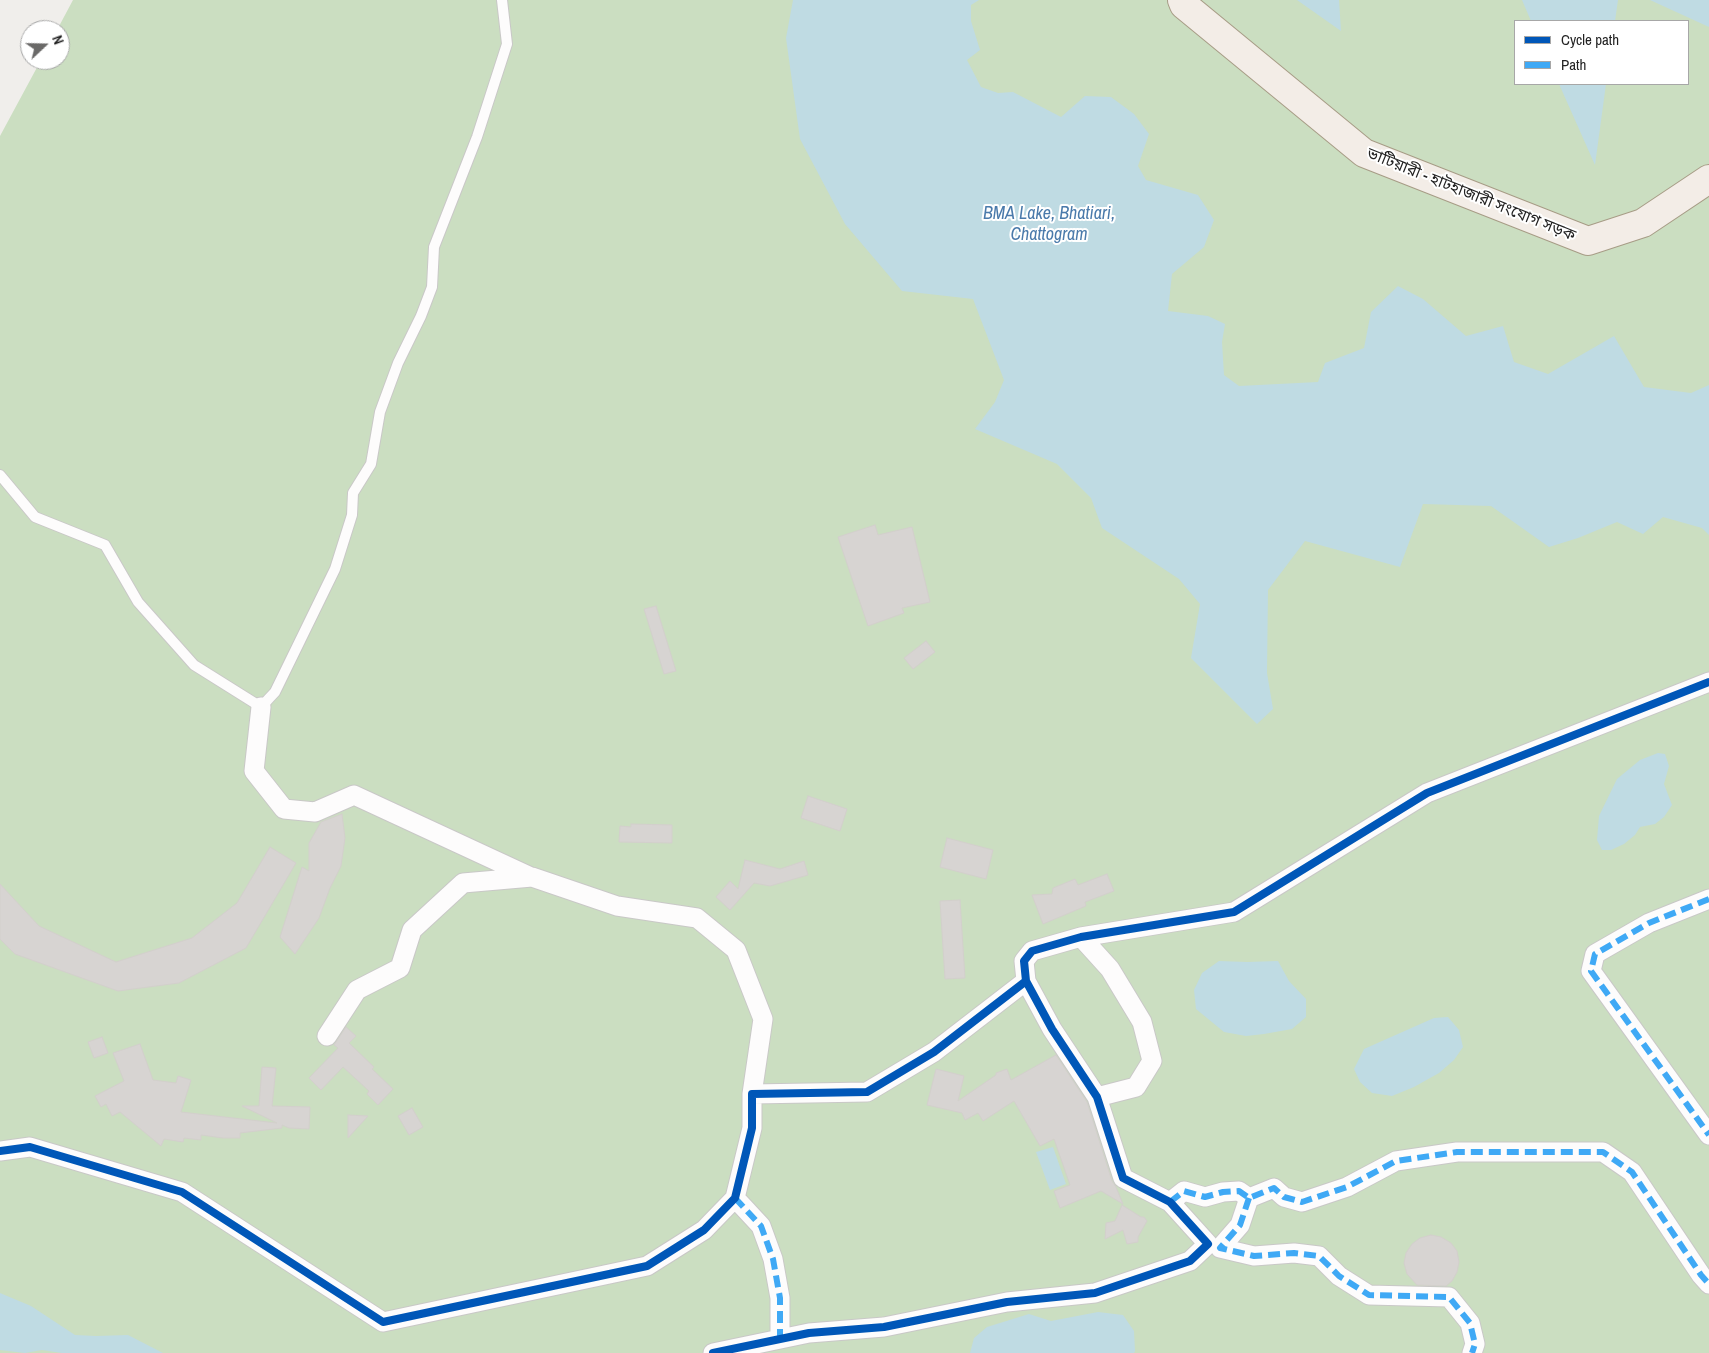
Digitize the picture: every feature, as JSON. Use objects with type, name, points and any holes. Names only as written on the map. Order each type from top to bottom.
[{"type":"main road","name":"ভাটিয়ারী - হাটহাজারী সংযোগ সড়ক","points":[[1182,0],[1184,5],[1364,153],[1588,241],[1643,223],[1709,179]]},
{"type":"street","points":[[1472,1353],[1475,1344],[1470,1323],[1449,1297],[1369,1295],[1339,1276],[1319,1256],[1294,1254],[1254,1256],[1214,1246],[1170,1202],[1123,1178],[1097,1097],[1052,1029],[1026,981],[1024,961],[1032,951],[1081,937],[1234,912],[1427,793],[1709,682]]},
{"type":"street","points":[[0,1151],[30,1148],[182,1192],[383,1322],[647,1266],[704,1230],[735,1198],[752,1128],[752,1094],[763,1019],[736,950],[697,918],[617,906],[532,877],[354,795],[315,812],[284,809],[254,771],[261,707]]},
{"type":"street","points":[[327,1036],[357,990],[400,968],[412,930],[462,884],[532,877]]},
{"type":"street","points":[[1709,899],[1649,923],[1595,954],[1591,971],[1709,1135]]},
{"type":"street","points":[[1081,937],[1110,969],[1142,1022],[1152,1060],[1136,1087],[1097,1097]]},
{"type":"street","points":[[752,1094],[867,1092],[934,1052],[1026,981]]},
{"type":"street","points":[[1248,1198],[1274,1188],[1284,1197],[1302,1202],[1347,1187],[1396,1162],[1457,1152],[1603,1152],[1632,1172],[1701,1276],[1709,1284]]},
{"type":"street","points":[[1170,1202],[1184,1190],[1205,1197],[1224,1192],[1239,1191],[1248,1198]]},
{"type":"street","points":[[735,1198],[761,1226],[773,1259],[780,1298],[780,1339]]},
{"type":"street","points":[[713,1353],[809,1333],[884,1327],[1007,1302],[1095,1293],[1190,1261],[1214,1246],[1240,1225],[1248,1198]]},
{"type":"lane","points":[[0,476],[35,517],[104,545],[138,602],[194,665],[261,707],[275,692],[335,569],[352,515],[353,493],[371,464],[380,412],[398,363],[421,316],[432,287],[434,247],[477,137],[507,44],[502,0]]},
{"type":"green space","points":[[73,0],[1709,0],[1709,1353],[0,1353],[0,136],[36,70],[70,70],[70,20],[62,20]]},
{"type":"water","name":"BMA Lake, Bhatiari, Chattogram","points":[[793,0],[979,0],[971,5],[971,21],[980,50],[967,60],[981,87],[998,93],[1013,92],[1061,117],[1085,96],[1111,97],[1134,114],[1149,134],[1138,166],[1146,180],[1198,195],[1214,220],[1204,247],[1172,274],[1168,311],[1208,316],[1225,324],[1222,342],[1224,375],[1239,386],[1318,382],[1325,363],[1364,348],[1371,312],[1398,286],[1423,299],[1466,336],[1503,326],[1514,362],[1548,374],[1614,336],[1644,387],[1691,393],[1709,385],[1709,535],[1702,528],[1663,517],[1643,534],[1617,522],[1578,538],[1549,547],[1491,506],[1423,504],[1400,567],[1305,541],[1268,590],[1267,673],[1273,709],[1257,724],[1191,658],[1200,604],[1179,579],[1102,528],[1091,498],[1057,464],[975,429],[995,402],[1004,380],[973,299],[902,291],[845,224],[800,139],[786,38]]},
{"type":"water","points":[[1297,0],[1339,0],[1341,31]]},
{"type":"water","points":[[1522,0],[1618,0],[1615,20],[1531,20]]},
{"type":"water","points":[[1650,0],[1709,0],[1709,27]]},
{"type":"water","points":[[1559,85],[1606,85],[1595,165]]},
{"type":"water","points":[[1658,753],[1665,754],[1669,766],[1664,784],[1672,805],[1664,817],[1655,824],[1640,827],[1635,835],[1624,844],[1611,850],[1602,850],[1597,840],[1599,816],[1617,779],[1640,760]]},
{"type":"water","points":[[1219,961],[1278,961],[1289,981],[1306,999],[1306,1017],[1292,1029],[1246,1036],[1224,1032],[1196,1009],[1194,990],[1202,973]]},
{"type":"water","points":[[1448,1017],[1459,1030],[1463,1047],[1454,1060],[1439,1073],[1414,1087],[1392,1096],[1372,1093],[1360,1082],[1354,1069],[1364,1049],[1434,1018]]},
{"type":"water","points":[[1053,1147],[1066,1184],[1050,1190],[1036,1152]]},
{"type":"water","points":[[0,1293],[31,1306],[75,1335],[128,1335],[163,1353],[62,1353],[42,1350],[25,1353],[0,1350]]},
{"type":"water","points":[[1098,1312],[1123,1315],[1134,1331],[1134,1353],[970,1353],[974,1338],[987,1327],[1029,1314],[1051,1321]]},
{"type":"building","points":[[875,525],[878,535],[912,527],[930,602],[902,608],[904,613],[868,626],[838,537]]},
{"type":"building","points":[[656,606],[676,671],[664,674],[644,609]]},
{"type":"building","points":[[926,641],[935,652],[913,669],[904,658]]},
{"type":"building","points":[[808,796],[847,809],[840,831],[801,818]]},
{"type":"building","points":[[342,814],[345,838],[341,866],[330,888],[319,918],[295,954],[280,937],[302,867],[309,871],[309,843],[321,822]]},
{"type":"building","points":[[631,824],[672,825],[672,843],[619,842],[620,826],[631,827]]},
{"type":"building","points":[[947,838],[993,850],[986,879],[940,867]]},
{"type":"building","points":[[270,847],[296,863],[246,948],[179,983],[118,991],[15,954],[0,939],[0,884],[39,926],[116,962],[192,938],[237,903]]},
{"type":"building","points":[[745,860],[780,869],[804,861],[808,875],[770,886],[754,883],[730,910],[716,897],[730,881],[738,889]]},
{"type":"building","points":[[1107,874],[1114,891],[1085,902],[1086,906],[1043,924],[1032,895],[1052,894],[1053,888],[1075,879],[1078,885]]},
{"type":"building","points":[[960,900],[965,978],[945,979],[940,901]]},
{"type":"building","points":[[346,1027],[356,1036],[349,1043],[393,1089],[378,1105],[367,1094],[369,1091],[343,1067],[321,1090],[309,1078],[338,1048],[334,1045]]},
{"type":"building","points":[[102,1037],[108,1053],[94,1058],[88,1042]]},
{"type":"building","points":[[140,1044],[153,1080],[176,1083],[178,1076],[191,1080],[181,1112],[277,1123],[242,1106],[259,1106],[262,1067],[276,1068],[272,1106],[310,1107],[309,1129],[289,1128],[282,1125],[282,1128],[240,1133],[240,1138],[201,1135],[201,1140],[184,1138],[183,1142],[164,1139],[161,1146],[120,1112],[112,1116],[106,1104],[101,1107],[95,1096],[124,1081],[113,1053]]},
{"type":"building","points":[[1056,1055],[1087,1102],[1112,1181],[1123,1204],[1101,1191],[1060,1208],[1054,1191],[1070,1185],[1054,1139],[1040,1146],[1014,1101],[983,1121],[978,1113],[965,1120],[962,1113],[927,1105],[936,1069],[964,1076],[958,1101],[996,1075],[996,1073],[1007,1069],[1011,1080]]},
{"type":"building","points":[[412,1108],[423,1127],[409,1135],[398,1116]]},
{"type":"building","points":[[348,1115],[368,1116],[348,1138]]},
{"type":"building","points":[[1122,1205],[1144,1217],[1147,1221],[1138,1237],[1138,1242],[1127,1244],[1123,1230],[1105,1239],[1106,1223],[1115,1221]]},
{"type":"building","points":[[1431,1235],[1441,1237],[1451,1243],[1457,1251],[1459,1262],[1457,1272],[1452,1281],[1446,1286],[1417,1285],[1407,1274],[1404,1263],[1406,1253],[1412,1244],[1420,1238]]},
{"type":"marked path","points":[[1709,899],[1649,923],[1595,954],[1591,971],[1709,1135]]},
{"type":"marked path","points":[[1170,1202],[1184,1191],[1205,1197],[1223,1192],[1239,1191],[1249,1198],[1274,1188],[1284,1197],[1302,1202],[1347,1187],[1396,1161],[1457,1152],[1603,1152],[1632,1172],[1709,1284]]},
{"type":"marked path","points":[[735,1198],[761,1226],[773,1259],[780,1298],[780,1339]]},
{"type":"marked path","points":[[1249,1198],[1240,1225],[1220,1248],[1254,1256],[1294,1253],[1319,1256],[1339,1276],[1369,1295],[1449,1297],[1470,1323],[1475,1344],[1472,1353]]},
{"type":"cycle path","points":[[713,1353],[809,1333],[884,1327],[1007,1302],[1095,1293],[1190,1261],[1208,1244],[1170,1202],[1123,1178],[1097,1097],[1052,1029],[1026,981],[1024,961],[1032,951],[1081,937],[1234,912],[1427,793],[1709,682]]},
{"type":"cycle path","points":[[0,1151],[30,1147],[182,1192],[383,1322],[647,1266],[704,1230],[735,1198],[752,1128],[752,1094],[867,1092],[934,1052],[1026,981]]}]
